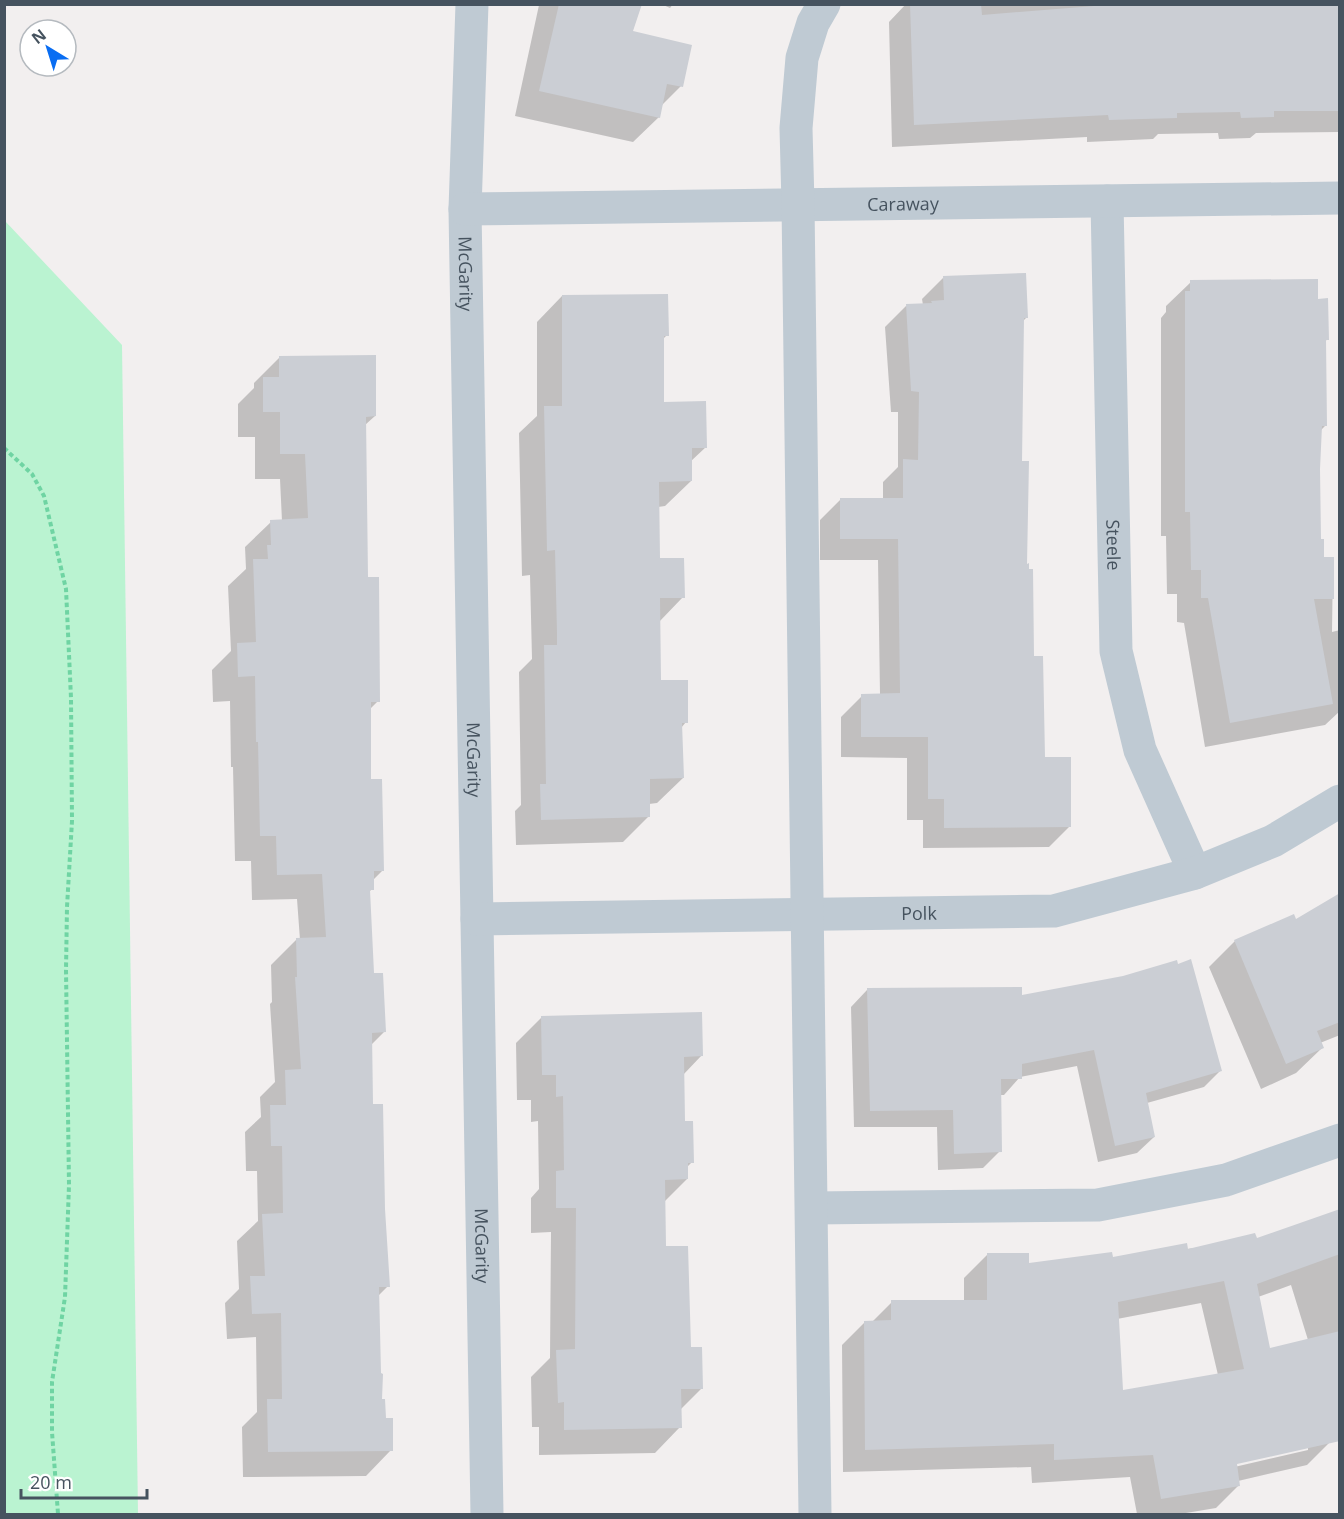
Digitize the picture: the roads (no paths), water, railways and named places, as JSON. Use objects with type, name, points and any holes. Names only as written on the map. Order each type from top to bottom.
[{"type":"street","name":"McGarity","points":[[472,4],[465,208],[487,1515]]},
{"type":"street","points":[[815,1515],[796,128],[801,58],[813,23],[824,4]]},
{"type":"street","name":"Caraway","points":[[465,208],[1340,198]]},
{"type":"street","name":"Steele","points":[[1107,201],[1116,651],[1140,750],[1195,873]]},
{"type":"street","name":"Polk","points":[[477,919],[1054,911],[1195,873],[1273,841],[1340,801]]},
{"type":"street","points":[[812,1208],[1098,1205],[1226,1180],[1340,1140]]}]
